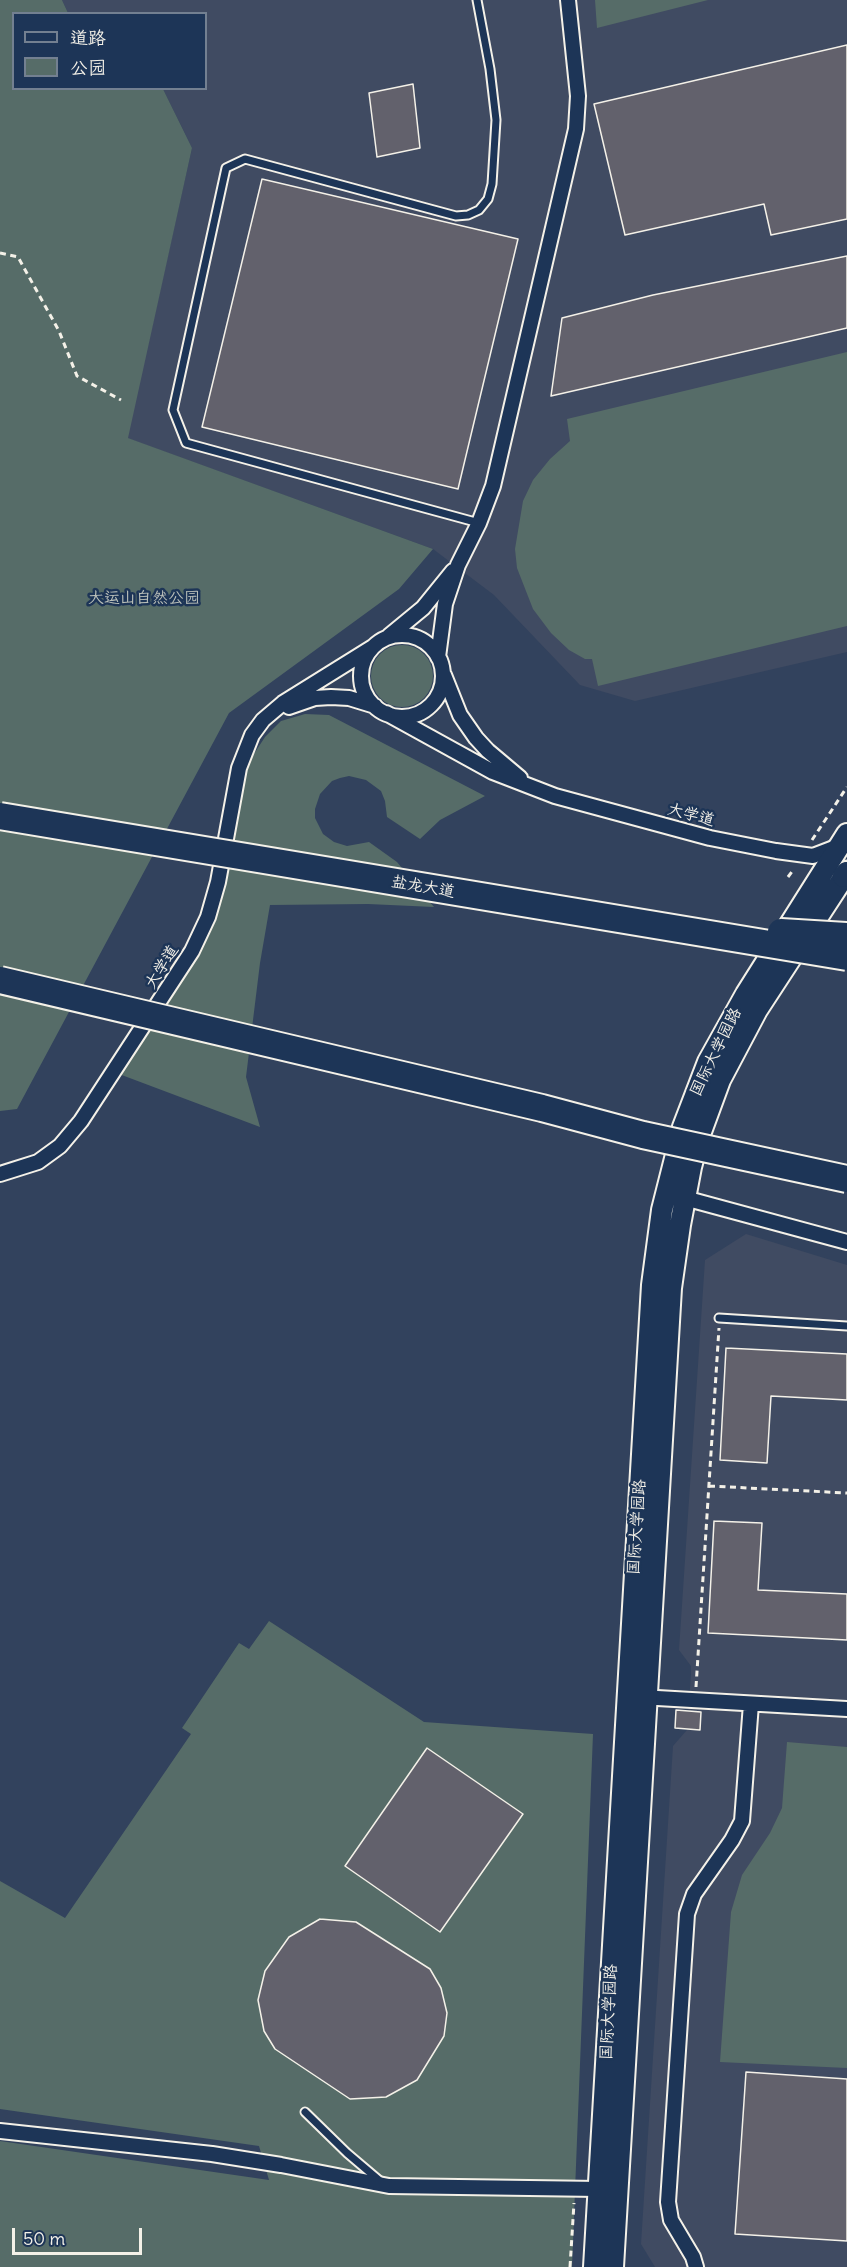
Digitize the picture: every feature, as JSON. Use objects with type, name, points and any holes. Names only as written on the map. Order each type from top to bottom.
[{"type":"highway","name":"盐龙大道","points":[[0,816],[847,957]]},
{"type":"highway","points":[[640,924],[847,936]]},
{"type":"highway","points":[[0,980],[542,1108],[643,1135],[847,1179]]},
{"type":"street","points":[[440,663],[446,604],[458,564],[479,523],[493,486],[576,129],[579,96],[568,0]]},
{"type":"street","points":[[380,710],[367,696],[362,678],[365,658],[378,643],[403,626],[423,608],[458,564]]},
{"type":"street","name":"大学道","points":[[0,1174],[39,1162],[60,1146],[81,1120],[192,951],[208,917],[218,882],[238,768],[252,735],[263,720],[283,703],[378,643],[396,635],[409,635],[422,640],[431,647],[440,663],[460,715],[476,738],[510,771],[537,789]]},
{"type":"street","name":"大学道","points":[[263,720],[291,706],[315,698],[349,698],[398,716],[411,716],[433,702],[439,692],[442,680],[440,663]]},
{"type":"street","name":"大学道","points":[[380,710],[493,772],[555,796],[710,838],[813,856],[843,840]]},
{"type":"street","name":"国际大学园路","points":[[614,2267],[675,1196],[683,1127],[708,1062],[746,994],[843,840]]},
{"type":"street","name":"国际大学园路","points":[[594,2267],[652,1285],[675,1196],[729,1062],[757,1010],[846,873]]},
{"type":"street","points":[[675,1196],[847,1242]]},
{"type":"street","points":[[626,1696],[847,1709]]},
{"type":"street","points":[[696,2267],[693,2257],[671,2220],[668,2202],[687,1914],[694,1894],[742,1821],[751,1704]]},
{"type":"street","points":[[0,2131],[212,2154],[389,2186],[599,2189]]},
{"type":"lane","points":[[477,0],[490,69],[496,120],[492,184],[488,199],[479,210],[468,215],[456,216],[245,159],[226,168],[173,410],[186,443],[479,523]]},
{"type":"lane","points":[[719,1318],[847,1326]]},
{"type":"lane","points":[[305,2112],[366,2170],[389,2186]]},
{"type":"path","points":[[0,253],[18,257],[59,331],[77,375],[121,400]]},
{"type":"path","points":[[789,877],[847,787]]},
{"type":"path","points":[[695,1700],[719,1318]]},
{"type":"path","points":[[709,1486],[847,1493]]},
{"type":"path","points":[[570,2267],[574,2200]]},
{"type":"shaded area","points":[[62,0],[847,0],[847,652],[635,701],[580,685],[494,595],[433,549],[127,438],[192,148],[163,90],[207,90],[207,12],[68,12]]},
{"type":"shaded area","points":[[746,1234],[847,1265],[847,2267],[655,2267],[641,2244],[673,1746],[687,1730],[691,1674],[691,1666],[679,1650],[705,1260]]},
{"type":"green space","name":"大运山自然公园","points":[[0,0],[62,0],[68,12],[12,12],[12,90],[163,90],[192,148],[128,438],[433,549],[399,589],[229,713],[17,1109],[0,1111]]},
{"type":"green space","points":[[595,0],[708,0],[597,28]]},
{"type":"green space","points":[[847,352],[847,626],[598,686],[592,659],[585,659],[569,650],[551,633],[533,609],[517,568],[515,549],[523,501],[533,480],[550,459],[570,441],[567,419]]},
{"type":"green space","points":[[396,645],[408,645],[424,654],[431,664],[433,676],[431,688],[424,698],[408,707],[396,707],[385,702],[376,693],[371,682],[371,670],[376,659],[385,650]]},
{"type":"green space","points":[[305,714],[329,715],[485,796],[440,820],[420,839],[387,817],[381,791],[366,780],[349,776],[340,778],[332,781],[320,794],[315,809],[315,818],[323,834],[334,842],[347,846],[369,842],[397,862],[434,907],[368,904],[270,905],[260,963],[246,1077],[260,1127],[119,1074],[198,956],[216,920],[248,763],[265,737],[281,721]]},
{"type":"green space","points":[[269,1621],[424,1722],[593,1734],[572,2267],[0,2267],[0,2141],[269,2180],[259,2146],[0,2109],[0,1881],[65,1918],[191,1734],[182,1728],[239,1643],[249,1649]]},
{"type":"green space","points":[[787,1742],[847,1747],[847,2068],[720,2062],[731,1912],[742,1875],[770,1833],[782,1808]]},
{"type":"building","points":[[847,45],[847,219],[771,235],[764,204],[625,235],[594,104]]},
{"type":"building","points":[[413,84],[420,148],[377,157],[369,93]]},
{"type":"building","points":[[262,179],[518,239],[458,489],[202,427]]},
{"type":"building","points":[[847,256],[847,328],[551,396],[562,318],[653,295]]},
{"type":"building","points":[[726,1348],[847,1354],[847,1400],[771,1396],[767,1463],[720,1460]]},
{"type":"building","points":[[714,1521],[762,1523],[758,1590],[847,1594],[847,1640],[708,1633]]},
{"type":"building","points":[[676,1710],[701,1712],[700,1730],[675,1728]]},
{"type":"building","points":[[427,1748],[523,1814],[440,1932],[345,1866]]},
{"type":"building","points":[[320,1919],[356,1922],[430,1969],[441,1988],[447,2013],[444,2036],[417,2080],[386,2097],[350,2099],[275,2049],[264,2031],[258,2000],[265,1971],[289,1937]]},
{"type":"building","points":[[746,2072],[847,2079],[847,2241],[735,2234]]}]
